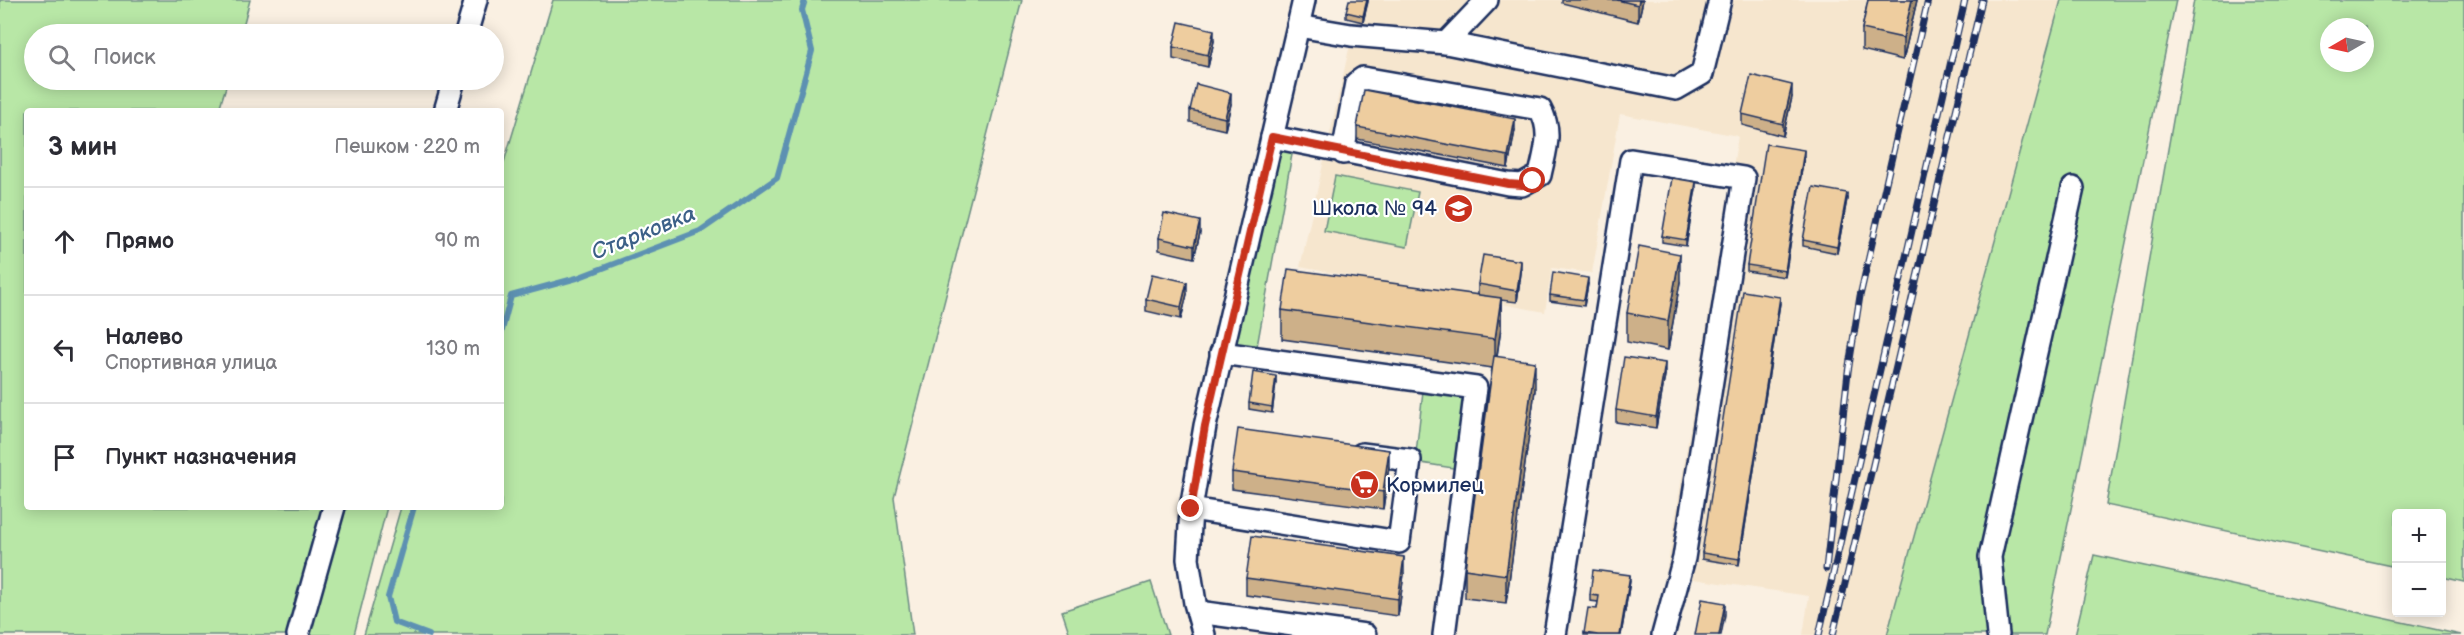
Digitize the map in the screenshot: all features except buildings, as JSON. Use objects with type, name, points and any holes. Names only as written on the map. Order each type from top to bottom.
[{"type":"street","points":[[469,24],[476,0]]},
{"type":"street","points":[[1204,635],[1188,560],[1191,509],[1221,353],[1304,0]]},
{"type":"street","points":[[1446,42],[1487,0]]},
{"type":"street","points":[[1298,26],[1351,35],[1446,42],[1676,88],[1702,74],[1720,0]]},
{"type":"street","points":[[1272,137],[1343,153],[1522,185],[1540,176],[1549,136],[1546,121],[1540,109],[1363,78],[1356,83],[1343,153]]},
{"type":"street","points":[[446,108],[451,90]]},
{"type":"street","points":[[1555,635],[1631,160],[1744,178],[1684,558],[1663,635]]},
{"type":"street","points":[[1998,635],[1990,557],[2073,188]]},
{"type":"street","points":[[1221,353],[1476,387],[1444,635]]},
{"type":"street","points":[[1191,509],[1399,542],[1410,460],[1340,451]]},
{"type":"street","points":[[298,635],[333,510]]},
{"type":"street","points":[[1198,612],[1365,635]]},
{"type":"shaded area","points":[[1360,0],[2061,0],[1887,635],[1803,635],[1809,596],[1666,575],[1738,136],[1620,114],[1592,273],[1552,268],[1545,312],[1300,267]]},
{"type":"green space","points":[[0,0],[250,0],[244,24],[24,24],[24,90],[225,90],[220,106],[222,108],[24,108],[24,510],[386,510],[354,635],[0,635]]},
{"type":"green space","points":[[553,0],[1022,0],[894,497],[913,635],[364,635],[400,510],[504,510],[504,162]]},
{"type":"green space","points":[[2061,0],[2176,0],[2045,635],[1887,635]]},
{"type":"green space","points":[[2194,0],[2464,0],[2464,582],[2446,578],[2446,509],[2392,509],[2392,566],[2106,505]]},
{"type":"green space","points":[[1275,145],[1293,149],[1256,352],[1229,348]]},
{"type":"green space","points":[[1335,176],[1418,192],[1407,247],[1324,231]]},
{"type":"green space","points":[[1423,391],[1468,397],[1459,469],[1415,462]]},
{"type":"green space","points":[[2094,555],[2461,635],[2075,635]]},
{"type":"green space","points":[[1151,582],[1168,635],[1070,635],[1062,611]]},
{"type":"waterway","name":"Старковка","points":[[504,323],[511,296],[577,278],[700,231],[777,178],[812,51],[802,10],[805,0]]},
{"type":"waterway","name":"Старковка","points":[[413,510],[388,597],[394,622],[429,635]]},
{"type":"railway","points":[[1826,569],[1848,372],[1860,296],[1928,0]]},
{"type":"railway","points":[[1819,635],[1965,0]]},
{"type":"railway","points":[[1833,635],[1982,0]]},
{"type":"place","name":"Школа № 94","points":[[1458,208]]},
{"type":"place","name":"Кормилец","points":[[1365,485]]},
{"type":"route","points":[[1191,509],[1205,426],[1272,137],[1508,184],[1522,185],[1533,181]]}]
